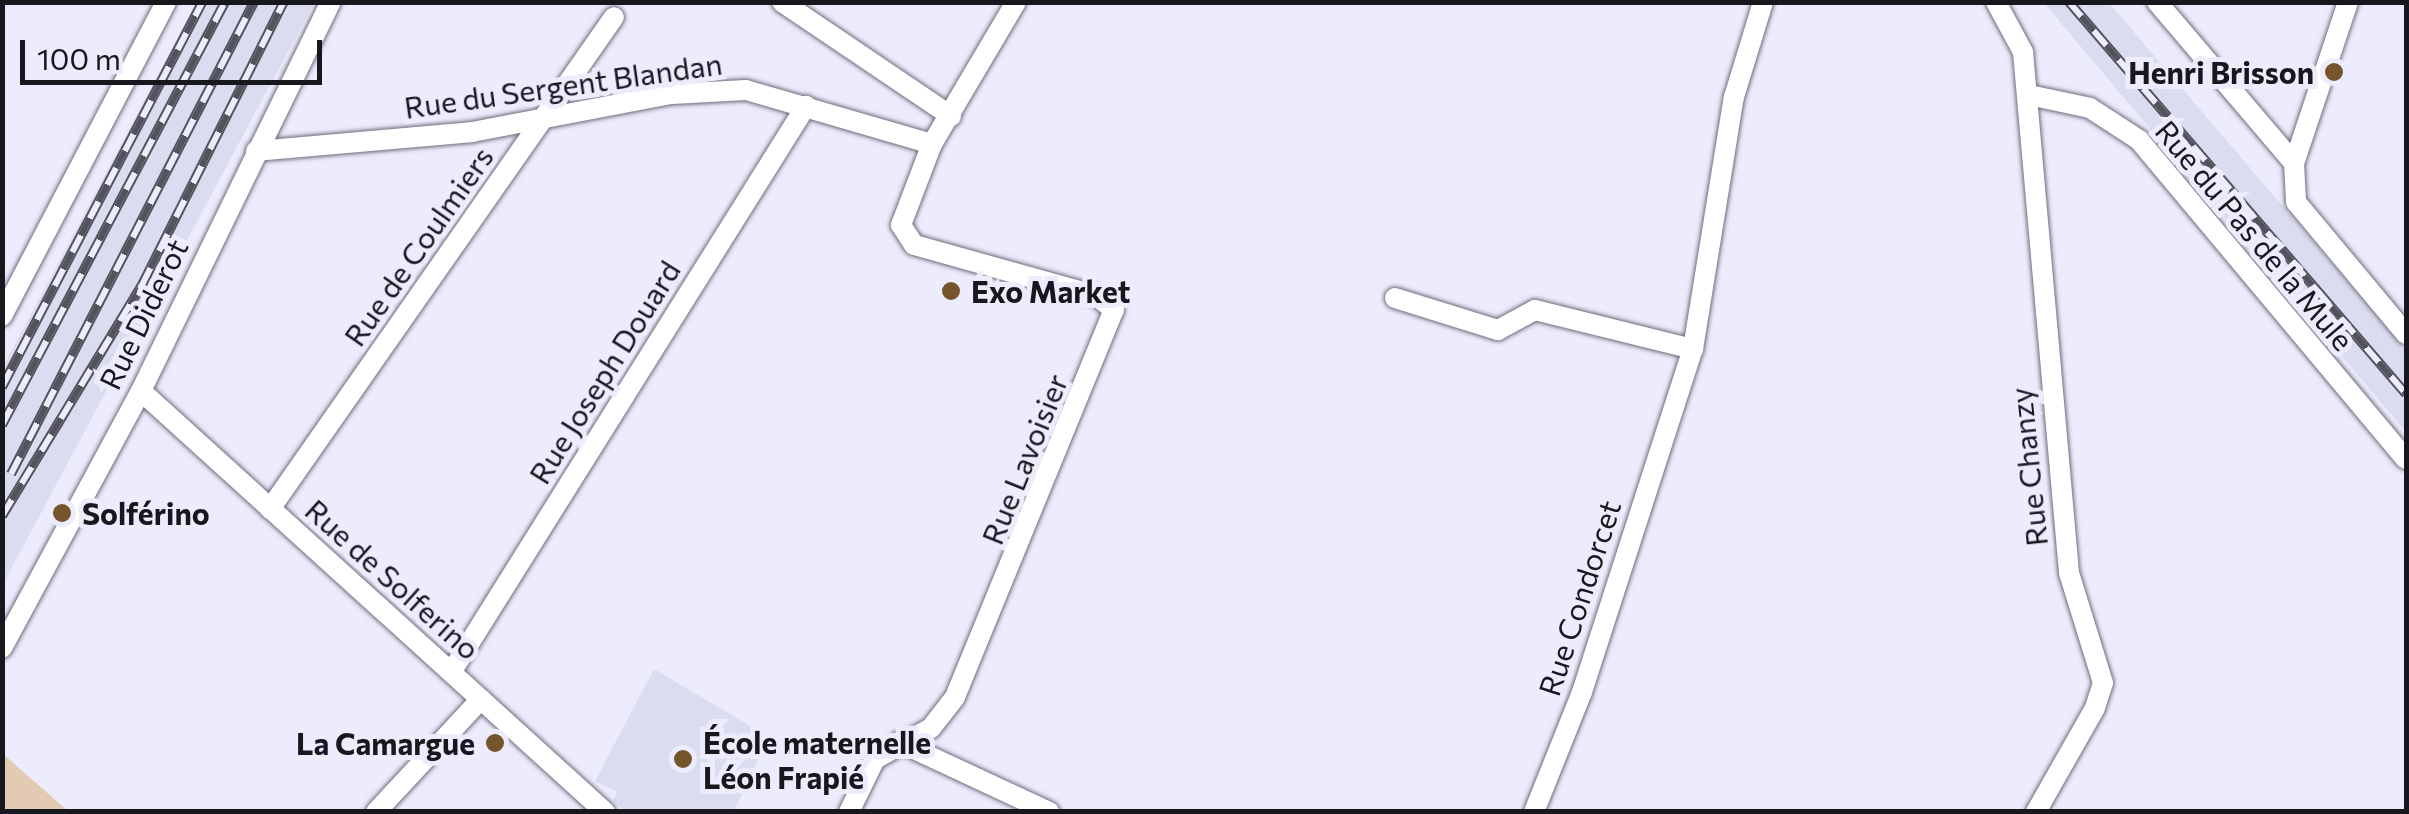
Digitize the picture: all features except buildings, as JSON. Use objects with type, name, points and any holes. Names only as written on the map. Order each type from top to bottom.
[{"type":"street","points":[[2,316],[166,2]]},
{"type":"street","name":"Rue Diderot","points":[[2,648],[140,390],[331,2]]},
{"type":"street","points":[[782,2],[951,116]]},
{"type":"street","points":[[932,144],[1016,2]]},
{"type":"street","name":"Rue Condorcet","points":[[1534,812],[1582,692],[1693,350],[1708,287],[1734,97],[1763,2]]},
{"type":"street","name":"Rue Chanzy","points":[[1996,2],[2020,36],[2029,95],[2069,572],[2103,682],[2096,708],[2036,812]]},
{"type":"street","points":[[2157,2],[2294,163]]},
{"type":"street","points":[[2348,2],[2294,163],[2299,209],[2406,334]]},
{"type":"street","name":"Rue de Coulmiers","points":[[270,509],[614,17]]},
{"type":"street","name":"Rue du Sergent Blandan","points":[[256,151],[542,120],[672,94],[746,90],[932,144]]},
{"type":"street","name":"Rue du Pas de la Mule","points":[[2029,95],[2090,108],[2139,140],[2406,459]]},
{"type":"street","name":"Rue Joseph Douard","points":[[452,671],[806,106]]},
{"type":"street","name":"Rue Lavoisier","points":[[849,812],[874,759],[931,728],[955,697],[1114,310],[1098,296],[914,245],[900,225],[932,144]]},
{"type":"street","points":[[1395,298],[1498,330],[1535,310],[1693,350]]},
{"type":"street","name":"Rue de Solferino","points":[[140,390],[605,812]]},
{"type":"street","points":[[376,812],[481,698]]},
{"type":"street","points":[[899,742],[1049,812]]},
{"type":"shaded area","points":[[196,3],[314,3],[3,584],[3,367]]},
{"type":"shaded area","points":[[2044,3],[2109,3],[2406,350],[2406,432]]},
{"type":"shaded area","name":"École maternelle Léon Frapié","points":[[654,669],[769,737],[734,811],[626,811],[613,801],[617,792],[595,781]]},
{"type":"shaded area","points":[[3,754],[68,811],[3,811]]},
{"type":"railway","points":[[2,387],[202,2]]},
{"type":"railway","points":[[2,425],[225,2]]},
{"type":"railway","points":[[11,474],[254,2]]},
{"type":"railway","points":[[2,516],[142,285],[284,2]]},
{"type":"railway","points":[[2069,2],[2406,394]]},
{"type":"place","name":"Henri Brisson","points":[[2334,72]]},
{"type":"place","name":"Exo Market","points":[[951,291]]},
{"type":"place","name":"Solférino","points":[[62,513]]},
{"type":"place","name":"La Camargue","points":[[495,743]]},
{"type":"place","name":"École maternelle Léon Frapié","points":[[683,759]]}]
